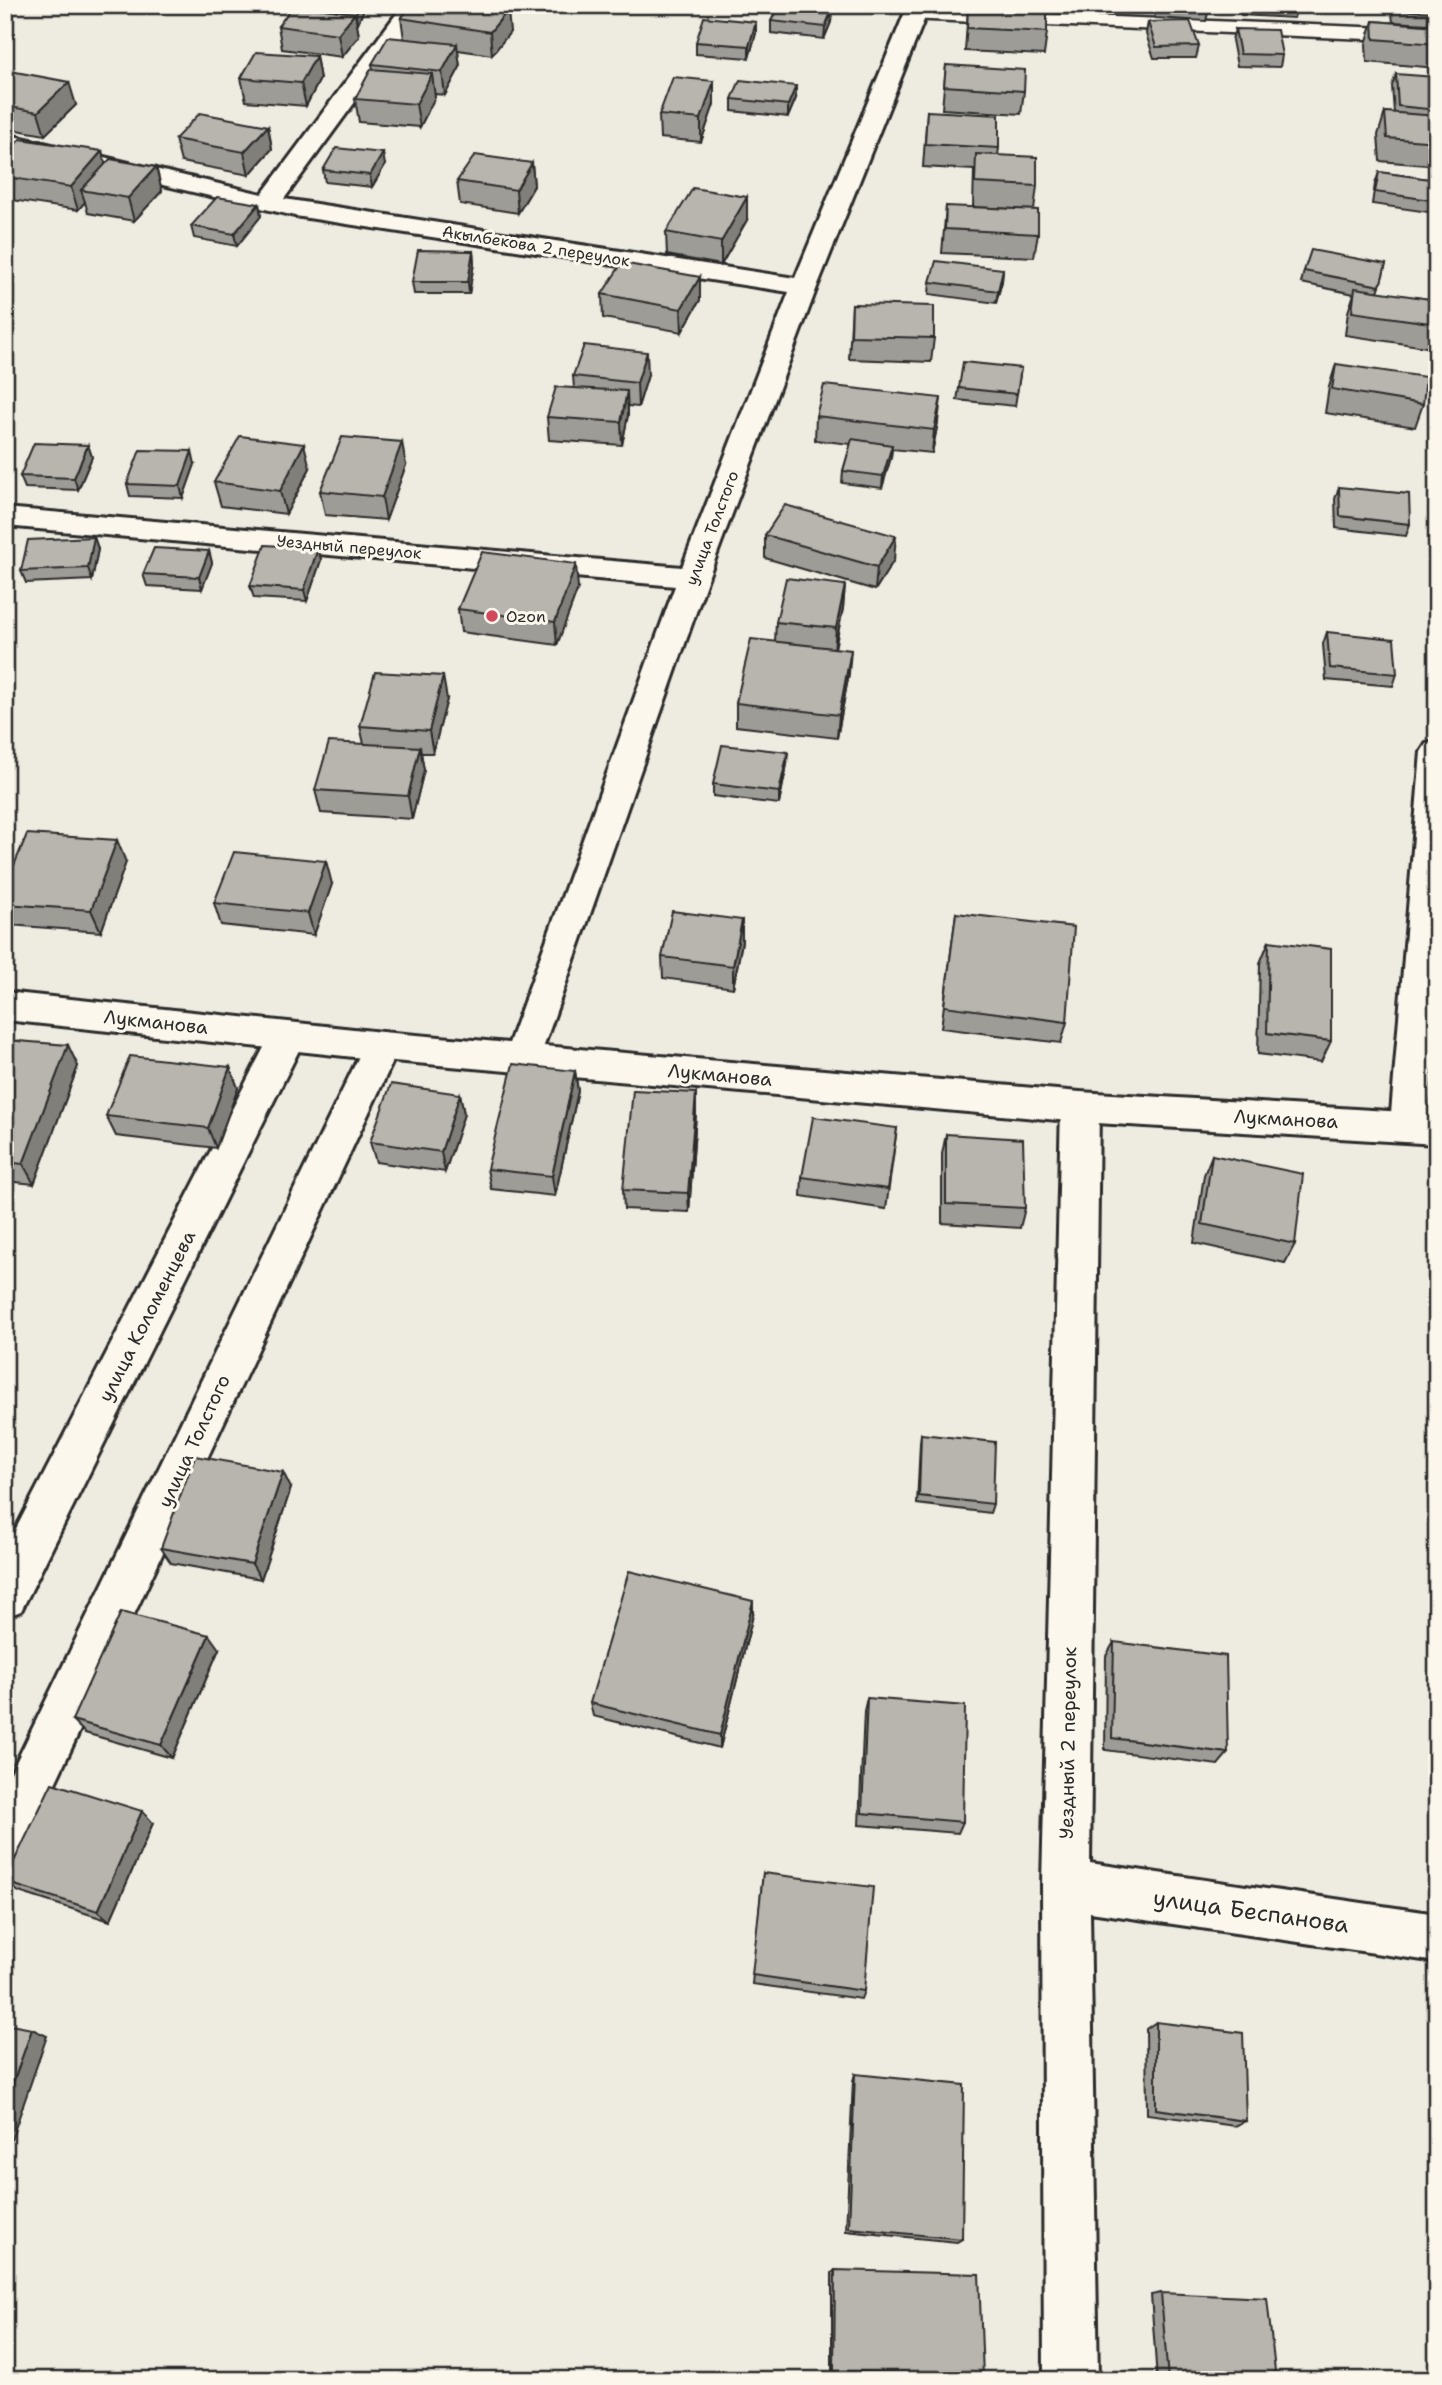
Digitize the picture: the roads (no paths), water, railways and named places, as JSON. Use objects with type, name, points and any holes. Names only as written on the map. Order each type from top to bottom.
[{"type":"street","points":[[268,203],[415,5]]},
{"type":"street","name":"улица Толстого","points":[[522,1057],[693,578],[804,287],[917,10]]},
{"type":"street","name":"Акылбекова 2 переулок","points":[[17,151],[268,203],[804,287]]},
{"type":"street","name":"Уездный переулок","points":[[5,517],[693,578]]},
{"type":"street","points":[[1423,1128],[1437,752]]},
{"type":"street","name":"Лукманова","points":[[5,1006],[382,1046],[1080,1107],[1423,1128]]},
{"type":"street","name":"улица Коломенцева","points":[[5,1596],[288,1036]]},
{"type":"street","name":"улица Толстого","points":[[5,1837],[382,1046]]},
{"type":"street","name":"Уездный 2 переулок","points":[[1071,2380],[1066,1884],[1080,1107]]},
{"type":"street","name":"улица Беспанова","points":[[1066,1884],[1437,1938]]},
{"type":"lane","points":[[917,10],[1437,36]]},
{"type":"place","name":"Ozon","points":[[492,616]]}]
